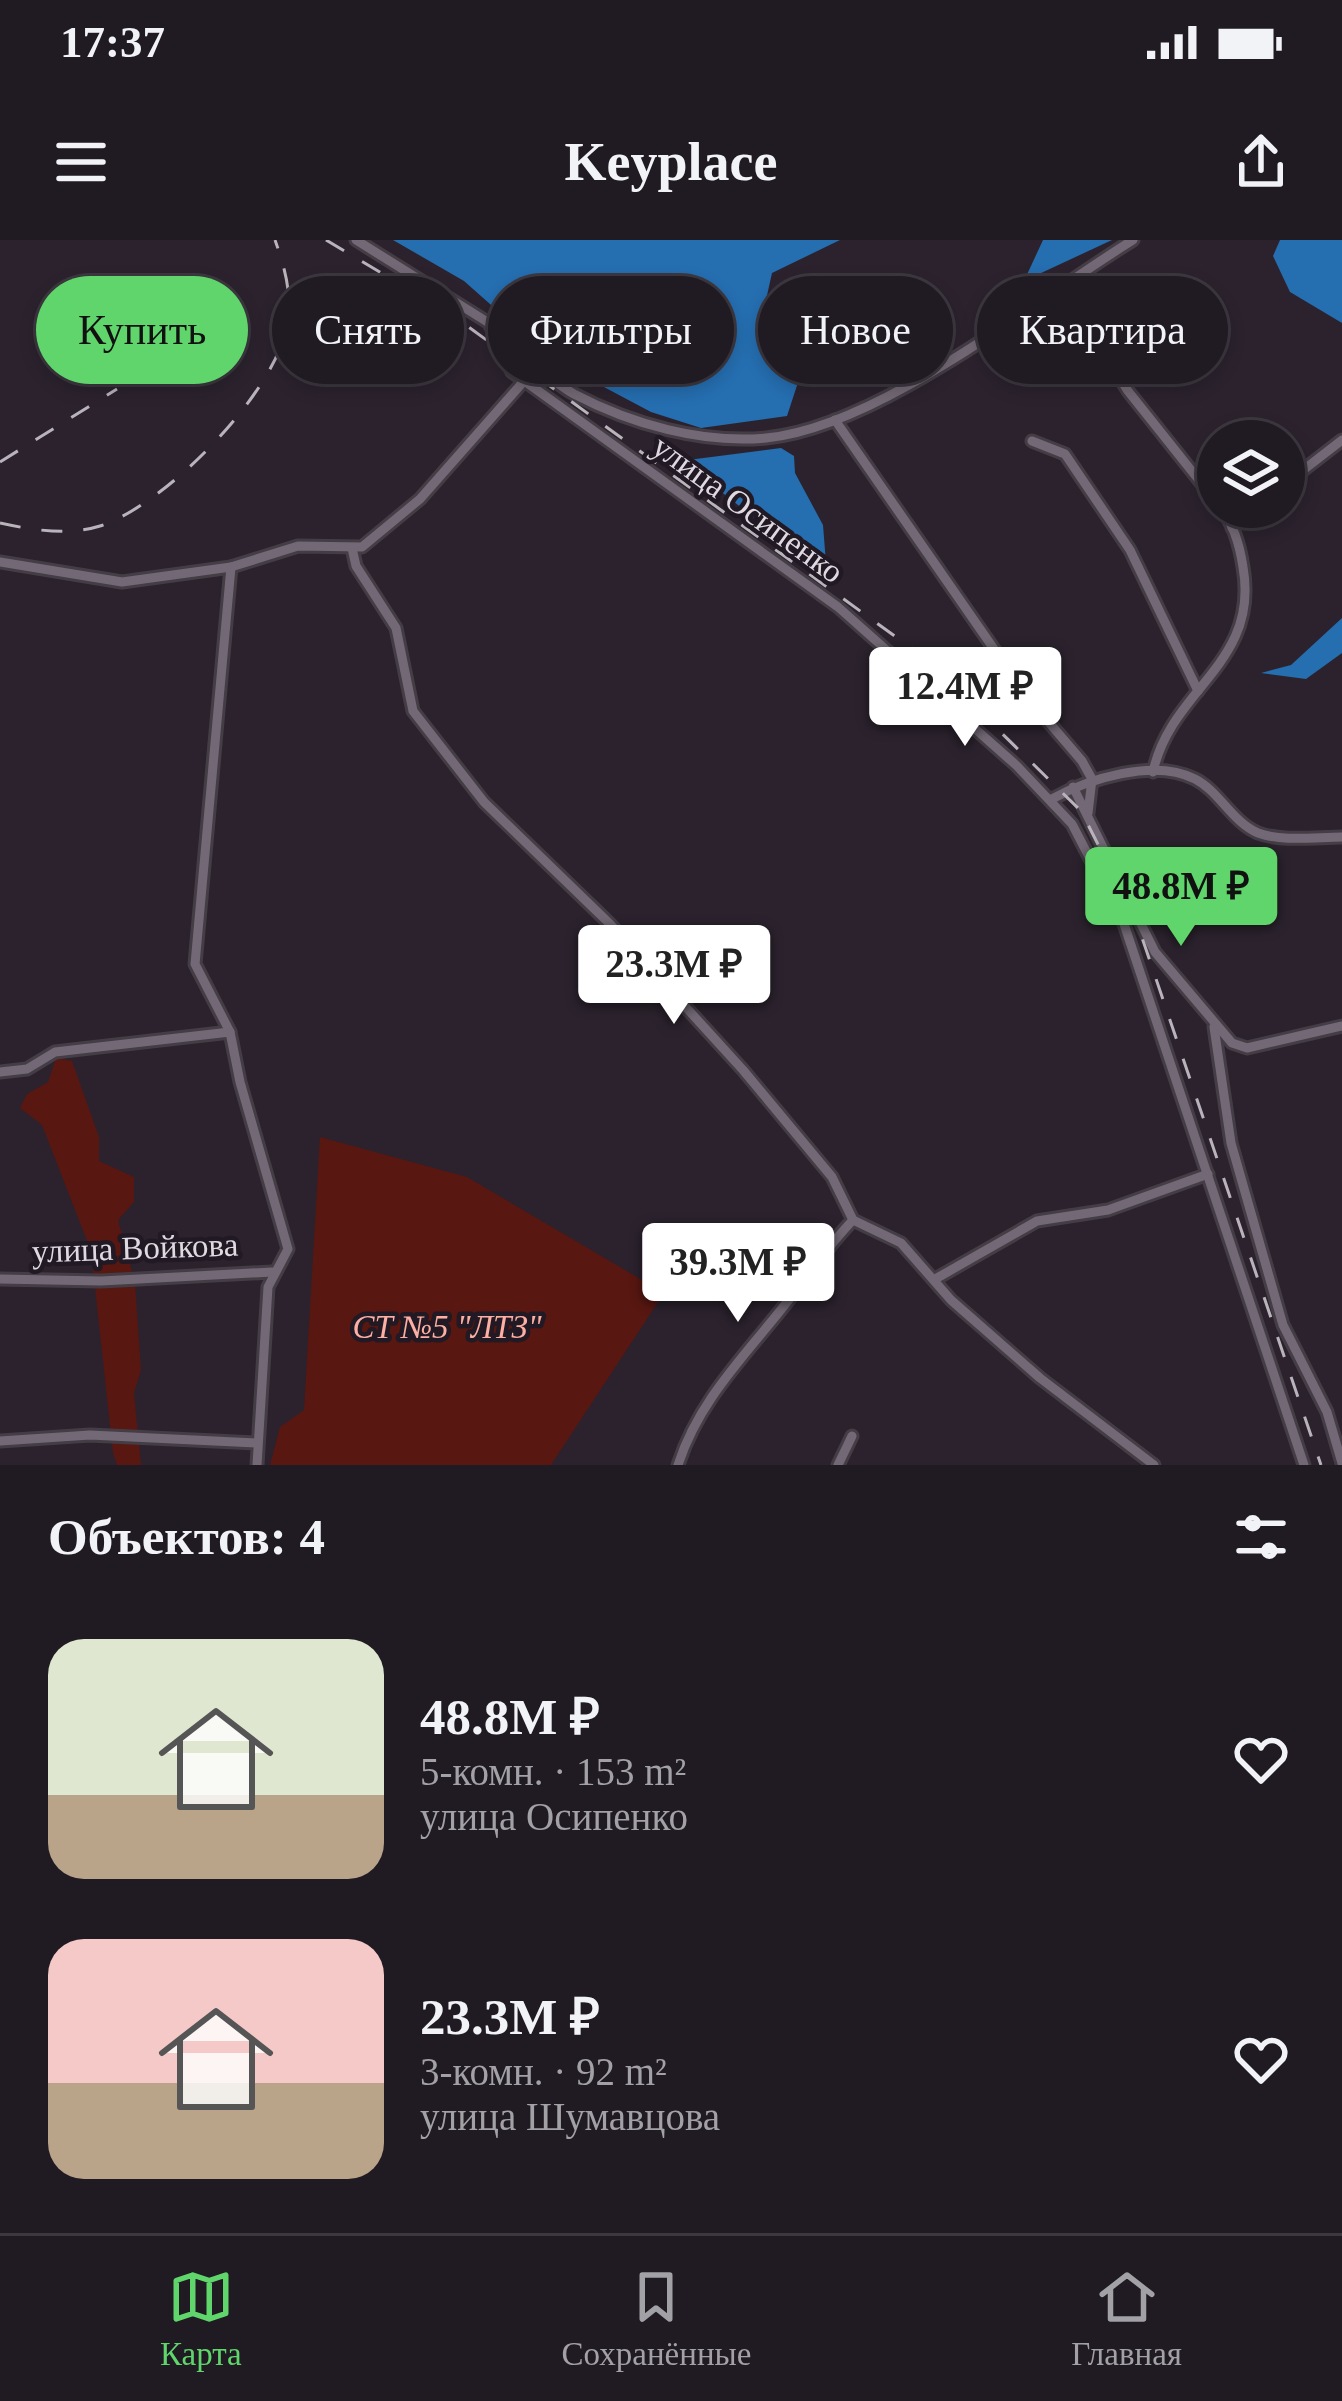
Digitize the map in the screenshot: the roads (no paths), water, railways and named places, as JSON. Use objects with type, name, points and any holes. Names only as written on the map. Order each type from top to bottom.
[{"type":"street","name":"улица Осипенко","points":[[356,240],[473,310],[488,326]]},
{"type":"street","points":[[1074,276],[1133,240]]},
{"type":"street","points":[[561,384],[637,421],[715,440],[772,438],[835,420],[977,341]]},
{"type":"street","points":[[0,562],[122,582],[231,567],[298,546],[352,548],[371,542],[420,499],[521,384]]},
{"type":"street","name":"улица Осипенко","points":[[528,384],[838,607],[1052,799],[1088,849],[1124,924],[1304,1465]]},
{"type":"street","points":[[1124,384],[1197,478]]},
{"type":"street","points":[[835,420],[1028,698],[1092,779],[1088,813]]},
{"type":"street","points":[[1305,469],[1342,440]]},
{"type":"street","points":[[1032,441],[1065,454],[1130,550],[1170,622],[1198,691]]},
{"type":"street","points":[[1154,772],[1198,691],[1247,618],[1243,563],[1232,529]]},
{"type":"street","points":[[352,548],[356,566],[396,628],[413,711],[458,772],[611,926],[742,1070],[832,1177],[853,1220],[901,1243],[937,1278],[951,1300],[1154,1465]]},
{"type":"street","points":[[231,567],[194,964],[230,1032],[288,1249],[272,1272],[257,1465]]},
{"type":"street","points":[[1052,799],[1092,779],[1154,772],[1194,778],[1258,832],[1342,837]]},
{"type":"street","points":[[1073,787],[1155,952],[1197,996],[1214,1027],[1231,1143],[1282,1324],[1327,1412],[1342,1463]]},
{"type":"street","points":[[1214,1027],[1247,1048],[1342,1026]]},
{"type":"street","points":[[0,1072],[26,1069],[55,1052],[230,1032]]},
{"type":"street","points":[[937,1278],[1037,1221],[1108,1210],[1208,1174]]},
{"type":"street","points":[[678,1465],[727,1373],[797,1290],[812,1262],[853,1220]]},
{"type":"street","name":"улица Войкова","points":[[0,1279],[150,1280],[272,1272]]},
{"type":"street","points":[[0,1441],[90,1435],[257,1443]]},
{"type":"street","points":[[838,1465],[852,1436]]},
{"type":"water","points":[[393,240],[840,240],[771,276],[758,276],[758,384],[797,384],[787,416],[701,428],[651,412],[598,384],[734,384],[734,276],[488,276],[488,302],[464,276],[455,276]]},
{"type":"water","points":[[1043,240],[1112,240],[1035,276],[1026,276]]},
{"type":"water","points":[[1280,240],[1342,240],[1342,323],[1290,292],[1273,256]]},
{"type":"water","points":[[781,448],[794,456],[795,473],[823,525],[826,563],[794,549],[696,472],[688,460]]},
{"type":"water","points":[[1342,618],[1342,653],[1306,679],[1261,673],[1291,665]]},
{"type":"railway","points":[[0,523],[63,531],[100,526],[154,496],[212,445],[260,386],[286,330],[287,284],[275,240]]},
{"type":"railway","points":[[326,240],[452,315],[925,658],[1081,811],[1135,917],[1321,1465]]},
{"type":"railway","points":[[0,462],[117,389]]},
{"type":"park label","name":"СТ №5 \"ЛТЗ\"","points":[[447,1327]]}]
